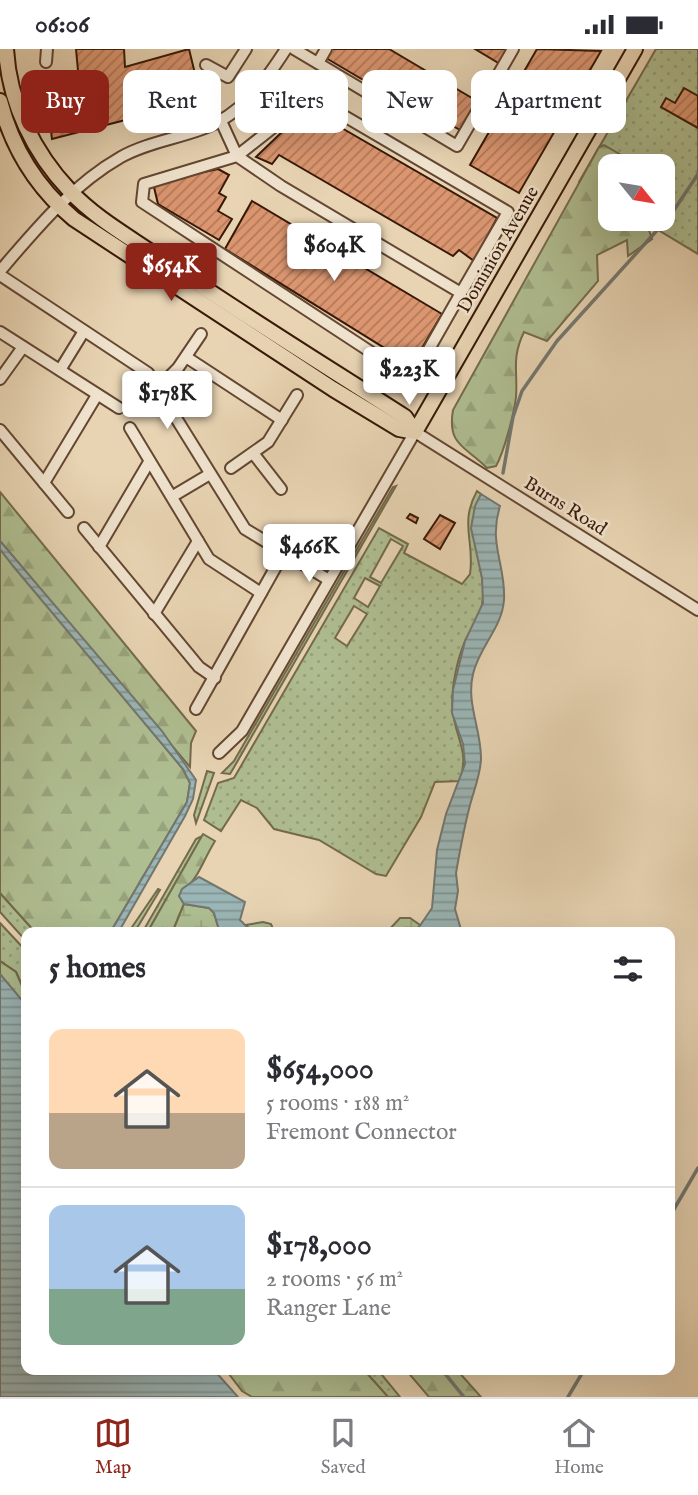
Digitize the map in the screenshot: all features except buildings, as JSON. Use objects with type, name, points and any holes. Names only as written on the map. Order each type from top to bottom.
[{"type":"main road","points":[[6,49],[10,79],[22,119],[42,156],[72,193],[192,280],[405,417],[415,432]]},
{"type":"main road","name":"Dominion Avenue","points":[[415,432],[635,49]]},
{"type":"main road","points":[[0,101],[21,156],[58,205],[97,236],[333,389],[399,429],[415,432]]},
{"type":"street","points":[[46,62],[47,49]]},
{"type":"street","points":[[286,49],[259,90],[221,121],[237,156],[281,187],[461,293]]},
{"type":"street","points":[[293,49],[457,146],[513,49]]},
{"type":"street","points":[[318,63],[326,49]]},
{"type":"street","points":[[206,65],[228,77],[241,51]]},
{"type":"street","points":[[305,93],[508,212],[412,379],[142,202],[144,184],[237,156],[275,125],[305,93]]},
{"type":"street","points":[[186,133],[131,152],[72,193],[58,205],[0,273],[144,370],[159,387],[245,529],[329,580]]},
{"type":"street","points":[[60,370],[84,331]]},
{"type":"street","points":[[0,332],[119,408]]},
{"type":"street","points":[[159,387],[186,357],[201,334]]},
{"type":"street","points":[[0,379],[23,347]]},
{"type":"street","points":[[186,357],[282,420]]},
{"type":"street","points":[[44,483],[97,395]]},
{"type":"street","points":[[231,468],[268,442],[297,395]]},
{"type":"street","points":[[130,428],[216,566],[261,593]]},
{"type":"street","points":[[0,430],[68,512]]},
{"type":"street","name":"Dominion Avenue","points":[[219,753],[242,731],[415,432]]},
{"type":"street","name":"Burns Road","points":[[415,432],[698,610]]},
{"type":"street","points":[[253,453],[281,489]]},
{"type":"street","points":[[99,547],[149,462]]},
{"type":"street","points":[[173,496],[210,474]]},
{"type":"street","points":[[84,529],[199,667],[215,677]]},
{"type":"street","points":[[155,614],[198,541]]},
{"type":"street","points":[[196,709],[283,554]]},
{"type":"green space","points":[[656,49],[698,49],[698,254],[660,231],[676,231],[676,154],[598,154],[598,193],[579,182],[607,133],[626,133],[626,101]]},
{"type":"green space","points":[[604,145],[619,154],[598,154],[598,231],[649,231],[652,239],[628,256],[627,240],[597,255],[598,281],[547,341],[524,332],[516,358],[516,397],[508,433],[496,466],[487,468],[455,438],[453,410],[599,147]]},
{"type":"green space","points":[[396,486],[230,774],[222,773],[234,761]]},
{"type":"green space","points":[[477,491],[481,494],[473,523],[483,590],[481,609],[463,647],[453,685],[453,713],[463,754],[460,781],[435,782],[421,817],[386,876],[376,874],[319,840],[274,829],[257,808],[241,800],[221,831],[204,820],[218,783],[234,778],[379,528],[408,544],[404,553],[462,584],[470,574],[468,523]],"holes":[[[391,539],[403,546],[381,583],[370,577]],[[365,578],[380,586],[368,607],[354,598]],[[354,606],[367,614],[347,646],[335,638]]]},
{"type":"green space","points":[[0,492],[196,731],[191,743],[190,767],[0,541]]},
{"type":"green space","points":[[0,549],[183,769],[190,783],[187,802],[114,927],[31,927],[0,893]]},
{"type":"green space","points":[[207,771],[214,773],[196,823],[194,815]]},
{"type":"green space","points":[[203,834],[215,841],[196,876],[179,896],[184,904],[174,927],[150,927]]},
{"type":"green space","points":[[202,836],[150,927],[145,927],[196,839]]},
{"type":"green space","points":[[158,889],[160,890],[138,927],[132,927]]},
{"type":"green space","points":[[0,893],[31,927],[21,927],[21,935],[0,912]]},
{"type":"green space","points":[[184,904],[209,908],[214,913],[218,927],[174,927]]},
{"type":"green space","points":[[400,918],[410,918],[420,925],[419,927],[392,927]]},
{"type":"green space","points":[[263,922],[272,927],[248,927],[246,925]]},
{"type":"green space","points":[[0,923],[21,946],[21,984],[16,972],[0,961]]},
{"type":"green space","points":[[0,961],[16,972],[21,984],[21,1024],[0,998]]},
{"type":"green space","points":[[230,1375],[368,1375],[388,1397],[252,1397],[242,1391]]},
{"type":"green space","points":[[368,1375],[382,1375],[400,1397],[388,1397]]},
{"type":"green space","points":[[410,1375],[461,1375],[481,1397],[429,1397]]},
{"type":"water","points":[[481,494],[500,506],[496,532],[504,600],[499,620],[476,664],[471,685],[481,758],[456,873],[458,891],[455,909],[460,927],[419,927],[432,908],[437,850],[446,814],[465,764],[463,744],[452,713],[453,690],[465,641],[483,603],[482,578],[471,528],[475,506]]},
{"type":"water","points":[[0,541],[162,731],[196,780],[193,799],[185,816],[121,927],[114,927],[187,802],[190,783],[183,769],[0,549]]},
{"type":"water","points":[[199,877],[245,902],[240,920],[247,927],[218,927],[214,913],[209,908],[184,904],[179,896],[182,889]]},
{"type":"water","points":[[0,974],[21,999],[21,1375],[218,1375],[238,1397],[0,1397]]},
{"type":"waterway","points":[[503,473],[513,417],[522,391],[557,341],[670,216],[698,174]]},
{"type":"waterway","points":[[675,1207],[698,1168]]},
{"type":"waterway","points":[[446,1375],[464,1397]]},
{"type":"waterway","points":[[568,1397],[581,1375]]}]
